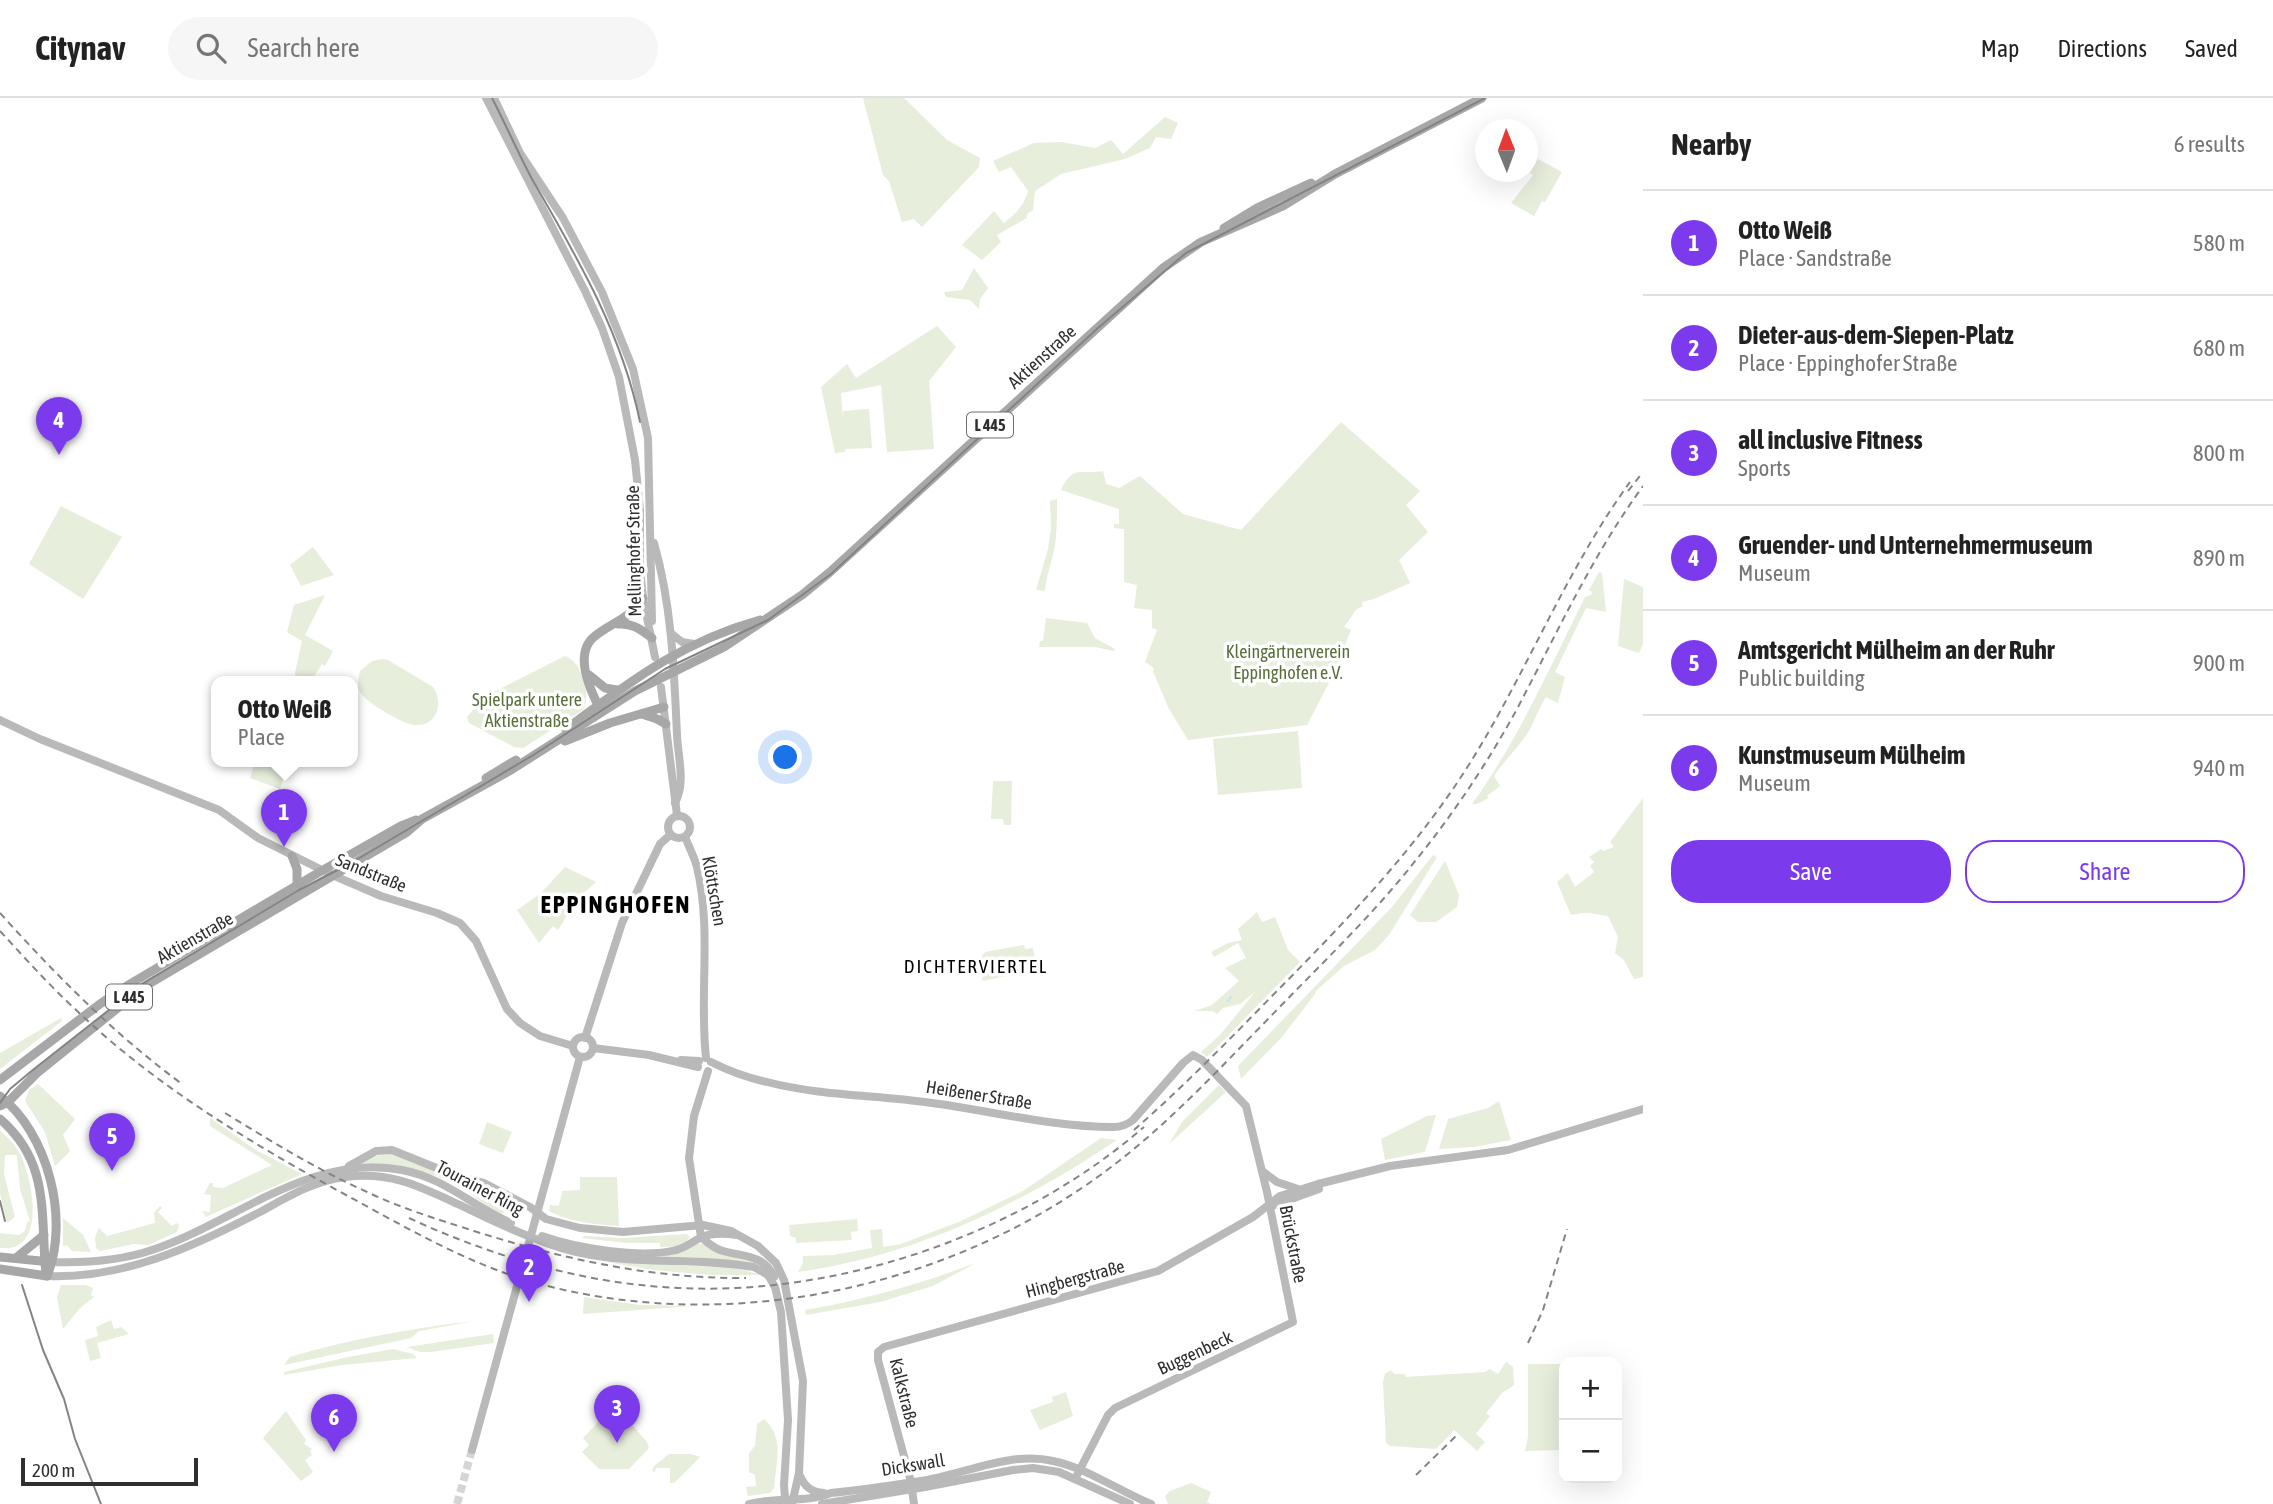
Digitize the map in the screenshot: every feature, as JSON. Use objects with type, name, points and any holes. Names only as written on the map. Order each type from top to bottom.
[{"type":"main road","name":"Mellinghofer Straße","points":[[486,98],[602,328],[621,386],[634,458],[639,501],[640,569],[652,638]]},
{"type":"main road","name":"Mellinghofer Straße","points":[[494,98],[520,153],[567,225],[617,325],[639,389],[648,438],[652,638]]},
{"type":"main road","name":"Aktienstraße","points":[[475,787],[488,776],[600,709],[724,647],[802,595],[1163,268],[1186,251],[1257,208],[1335,174],[1482,98]]},
{"type":"main road","points":[[533,191],[542,187]]},
{"type":"main road","points":[[634,458],[649,463]]},
{"type":"main road","points":[[650,530],[659,559],[674,654],[681,782],[680,794],[675,803]]},
{"type":"main road","points":[[600,709],[587,673],[584,655],[596,635],[618,624],[633,612],[643,598]]},
{"type":"main road","name":"Aktienstraße","points":[[3,1101],[145,986],[407,832],[422,819],[475,787],[496,778],[550,746],[600,709],[617,690],[674,654],[694,644],[765,619]]},
{"type":"main road","points":[[618,624],[638,627],[652,638],[655,657]]},
{"type":"main road","points":[[672,634],[682,642],[694,644]]},
{"type":"main road","points":[[587,673],[599,685],[617,690]]},
{"type":"main road","points":[[661,687],[677,816]]},
{"type":"main road","points":[[550,746],[664,707]]},
{"type":"main road","points":[[640,714],[666,724]]},
{"type":"main road","name":"Sandstraße","points":[[0,720],[221,810],[258,838],[381,896],[460,923],[476,941],[507,1009],[520,1023],[540,1037],[573,1046]]},
{"type":"main road","points":[[677,816],[684,817],[690,824],[689,832],[678,838],[670,835],[667,828],[668,822],[677,816]]},
{"type":"main road","name":"Aktienstraße","points":[[0,1080],[130,984],[323,870],[401,826],[422,819]]},
{"type":"main road","points":[[585,1038],[622,923],[656,852],[670,835]]},
{"type":"main road","name":"Klöttschen","points":[[685,836],[695,860],[706,940],[702,1090],[692,1127],[688,1158],[701,1237]]},
{"type":"main road","points":[[292,856],[297,869],[297,886]]},
{"type":"main road","points":[[580,1057],[573,1051],[573,1046],[575,1041],[585,1038]]},
{"type":"main road","points":[[580,1057],[591,1054],[593,1048],[585,1038]]},
{"type":"main road","name":"Heißener Straße","points":[[593,1048],[678,1060],[765,1082],[831,1093],[928,1102],[1049,1121],[1111,1127],[1125,1125],[1133,1120],[1193,1055]]},
{"type":"main road","name":"Brückstraße","points":[[1193,1055],[1223,1080],[1246,1106],[1293,1322]]},
{"type":"main road","points":[[31,1056],[37,1073]]},
{"type":"main road","points":[[472,1450],[580,1057]]},
{"type":"main road","points":[[0,1269],[47,1276],[56,1225],[51,1183],[29,1128],[3,1101]]},
{"type":"main road","name":"Hingbergstraße","points":[[878,1352],[884,1347],[1147,1275],[1180,1260],[1269,1206],[1280,1196],[1390,1166],[1511,1149],[1643,1109]]},
{"type":"main road","points":[[0,1119],[19,1138],[30,1160],[42,1200],[49,1262]]},
{"type":"main road","points":[[346,1168],[376,1151],[392,1150],[459,1177],[484,1183],[530,1207],[537,1214],[564,1224],[599,1231],[645,1231],[698,1225],[722,1228],[758,1246],[770,1255],[784,1280],[803,1381],[799,1473],[790,1501]]},
{"type":"main road","name":"Tourainer Ring","points":[[0,1257],[49,1262],[103,1261],[152,1250],[302,1181],[346,1168],[378,1167],[422,1175],[450,1187],[498,1220],[583,1247],[616,1251],[668,1251],[678,1250],[701,1237],[723,1233],[737,1235]]},
{"type":"main road","name":"Brückstraße","points":[[1262,1171],[1282,1185],[1301,1190]]},
{"type":"main road","name":"Tourainer Ring","points":[[47,1276],[85,1276],[134,1267],[214,1234],[307,1188],[348,1177],[369,1175],[399,1179],[498,1220],[547,1244],[581,1254],[617,1260],[754,1267],[765,1272],[775,1287]]},
{"type":"main road","name":"Hingbergstraße","points":[[1269,1206],[1338,1181]]},
{"type":"main road","points":[[16,1258],[44,1235]]},
{"type":"main road","points":[[701,1237],[716,1249],[749,1256],[771,1269],[783,1325],[788,1420],[784,1486],[790,1501]]},
{"type":"main road","name":"Buggenbeck","points":[[1080,1470],[1111,1412],[1293,1322]]},
{"type":"main road","name":"Kalkstraße","points":[[878,1352],[914,1504]]},
{"type":"main road","name":"Dickswall","points":[[822,1504],[1026,1459],[1054,1461],[1080,1470],[1151,1504]]},
{"type":"main road","name":"Dickswall","points":[[748,1504],[822,1497],[831,1493],[911,1485],[1025,1468],[1051,1469],[1130,1504]]},
{"type":"main road","points":[[1075,1479],[1080,1470]]},
{"type":"main road","points":[[799,1473],[804,1485],[809,1489],[831,1493]]},
{"type":"green space","points":[[863,98],[904,98],[947,140],[980,158],[979,167],[922,227],[914,219],[902,222],[889,181],[883,175]]},
{"type":"green space","points":[[1165,117],[1178,123],[1171,139],[1156,137],[1150,148],[1125,159],[1061,174],[1035,191],[1033,210],[1027,214],[1027,218],[997,235],[1001,242],[982,260],[962,245],[994,211],[1004,223],[1019,209],[1028,191],[1011,167],[999,172],[993,161],[1034,143],[1061,142],[1095,148],[1111,140],[1123,154]]},
{"type":"green space","points":[[1538,159],[1562,172],[1534,216],[1511,203],[1528,182],[1538,182]]},
{"type":"green space","points":[[974,268],[988,288],[980,299],[979,309],[970,300],[946,297],[944,292],[962,290]]},
{"type":"green space","points":[[937,326],[956,347],[929,381],[934,449],[887,452],[881,385],[841,393],[843,420],[843,411],[869,409],[872,448],[846,449],[845,452],[835,453],[821,387],[847,364],[856,378]]},
{"type":"green space","name":"Kleingärtnerverein Eppinghofen e.V.","points":[[1341,422],[1420,491],[1406,505],[1428,532],[1399,560],[1410,583],[1362,602],[1363,606],[1356,610],[1344,627],[1351,630],[1332,677],[1307,725],[1188,740],[1168,707],[1154,668],[1145,662],[1157,630],[1152,628],[1152,610],[1134,608],[1137,585],[1124,582],[1124,529],[1114,528],[1114,524],[1119,524],[1119,509],[1061,490],[1069,477],[1078,472],[1103,471],[1106,484],[1119,488],[1140,476],[1183,514],[1241,530]]},
{"type":"green space","points":[[1057,499],[1055,546],[1045,591],[1036,590],[1048,549],[1051,528],[1050,501]]},
{"type":"green space","points":[[61,506],[122,537],[83,599],[29,564]]},
{"type":"green space","points":[[313,547],[334,575],[301,586],[290,565]]},
{"type":"green space","points":[[1599,572],[1602,573],[1606,612],[1586,608],[1555,672],[1565,677],[1558,703],[1546,697],[1528,732],[1494,776],[1500,786],[1487,796],[1489,798],[1472,804],[1519,729],[1585,597],[1591,595],[1589,590]]},
{"type":"green space","points":[[1624,579],[1643,587],[1643,644],[1639,653],[1618,646]]},
{"type":"green space","points":[[325,595],[305,635],[333,651],[325,666],[322,664],[314,676],[295,676],[302,641],[287,632],[294,605]]},
{"type":"green space","points":[[1046,618],[1087,623],[1095,638],[1115,649],[1039,647],[1040,641],[1043,641]]},
{"type":"green space","name":"Spielpark untere Aktienstraße","points":[[565,656],[576,664],[583,679],[586,696],[583,710],[523,748],[514,747],[469,723],[467,717],[476,706],[474,702]]},
{"type":"green space","points":[[382,659],[433,687],[438,707],[429,722],[415,725],[402,721],[377,707],[360,692],[360,671],[372,661]]},
{"type":"green space","points":[[1298,731],[1302,788],[1218,795],[1213,739]]},
{"type":"green space","points":[[253,767],[288,767],[280,789],[250,778]]},
{"type":"green space","points":[[993,781],[1012,781],[1011,825],[1004,825],[1003,819],[991,819]]},
{"type":"green space","points":[[1643,798],[1643,977],[1634,979],[1624,960],[1615,953],[1618,937],[1608,916],[1586,913],[1571,915],[1557,882],[1568,873],[1575,887],[1594,872],[1590,866],[1594,862],[1589,857],[1601,849],[1603,851],[1614,847],[1610,842]]},
{"type":"green space","points":[[1433,855],[1437,857],[1389,935],[1375,950],[1344,966],[1316,991],[1282,1037],[1241,1079],[1238,1066],[1392,907]]},
{"type":"green space","points":[[1445,861],[1459,895],[1457,907],[1436,922],[1418,922],[1410,915]]},
{"type":"green space","points":[[565,867],[596,882],[577,899],[558,930],[553,926],[539,943],[517,910],[540,894]]},
{"type":"green space","points":[[1257,912],[1262,922],[1275,917],[1288,950],[1300,962],[1207,1057],[1201,1052],[1220,1035],[1255,992],[1240,1004],[1223,1008],[1217,1014],[1213,1011],[1194,1011],[1212,1005],[1239,981],[1225,968],[1246,958],[1238,943],[1214,957],[1211,952],[1228,943],[1242,940],[1238,929]]},
{"type":"green space","points":[[1024,945],[1025,949],[1033,948],[1036,968],[1034,971],[982,981],[981,958],[985,952]]},
{"type":"green space","points":[[61,1018],[62,1021],[0,1069],[0,1053]]},
{"type":"green space","points":[[38,1084],[75,1119],[63,1135],[70,1151],[55,1166],[45,1132],[25,1101],[29,1090]]},
{"type":"green space","points":[[1219,1085],[1226,1092],[1169,1144],[1182,1122]]},
{"type":"green space","points":[[1499,1101],[1511,1140],[1474,1147],[1439,1149],[1448,1119],[1488,1108]]},
{"type":"green space","points":[[1436,1115],[1425,1152],[1385,1160],[1381,1139],[1427,1116]]},
{"type":"green space","points":[[210,1118],[256,1150],[302,1174],[206,1217],[202,1211],[210,1212],[211,1195],[204,1194],[210,1183],[213,1183],[213,1187],[223,1188],[272,1165],[210,1126]]},
{"type":"green space","points":[[487,1122],[512,1132],[503,1153],[479,1144]]},
{"type":"green space","points":[[0,1130],[21,1156],[29,1182],[33,1214],[25,1240],[15,1247],[0,1248],[0,1233],[19,1235],[25,1231],[27,1222],[30,1221],[20,1189],[17,1155],[5,1155],[4,1174],[15,1217],[7,1223],[0,1193]]},
{"type":"green space","points":[[1101,1138],[1117,1140],[1043,1186],[965,1224],[883,1254],[798,1272],[803,1256],[834,1255],[872,1248],[870,1230],[882,1229],[883,1247],[901,1244],[961,1221],[1023,1191]]},
{"type":"green space","points":[[395,1153],[485,1187],[508,1199],[503,1214],[456,1185],[434,1175],[398,1165],[361,1164],[369,1157]]},
{"type":"green space","points":[[580,1177],[617,1177],[619,1226],[574,1220],[549,1211],[550,1205],[559,1206],[562,1191],[580,1190]]},
{"type":"green space","points":[[160,1206],[162,1208],[158,1212],[172,1226],[177,1223],[179,1226],[177,1232],[148,1245],[134,1244],[100,1251],[96,1248],[95,1237],[99,1228],[107,1236],[155,1223],[154,1213]]},
{"type":"green space","points":[[63,1218],[83,1235],[91,1252],[72,1251],[67,1245],[63,1246]]},
{"type":"green space","points":[[857,1219],[858,1231],[851,1232],[852,1240],[796,1243],[796,1238],[790,1236],[789,1225]]},
{"type":"green space","points":[[687,1234],[690,1237],[684,1243],[669,1247],[660,1247],[660,1243],[626,1243],[582,1238],[585,1236],[621,1238]]},
{"type":"green space","points":[[697,1244],[706,1244],[757,1261],[660,1257]]},
{"type":"green space","points":[[607,1262],[738,1268],[760,1275],[710,1275],[653,1270]]},
{"type":"green space","points":[[976,1263],[933,1286],[880,1302],[806,1315],[805,1310],[892,1291]]},
{"type":"green space","points":[[61,1285],[86,1285],[93,1288],[91,1295],[94,1297],[80,1308],[63,1329],[57,1297]]},
{"type":"green space","points":[[584,1297],[640,1305],[693,1306],[583,1314]]},
{"type":"green space","points":[[111,1320],[114,1329],[121,1327],[129,1334],[97,1343],[101,1358],[90,1361],[85,1340],[98,1336],[96,1327]]},
{"type":"green space","points":[[475,1321],[419,1331],[411,1338],[284,1365],[290,1357],[335,1345]]},
{"type":"green space","points":[[493,1334],[494,1343],[431,1352],[420,1352],[407,1347]]},
{"type":"green space","points":[[393,1349],[413,1354],[417,1358],[342,1365],[284,1375],[284,1372]]},
{"type":"green space","points":[[1506,1362],[1513,1367],[1514,1385],[1502,1393],[1486,1413],[1490,1416],[1476,1434],[1485,1442],[1477,1451],[1454,1430],[1436,1449],[1390,1446],[1386,1443],[1383,1382],[1385,1374],[1391,1370],[1394,1374],[1405,1374],[1406,1377],[1485,1372],[1490,1369],[1498,1374]]},
{"type":"green space","points":[[1528,1364],[1559,1364],[1559,1450],[1525,1451],[1528,1437]]},
{"type":"green space","points":[[1066,1392],[1073,1416],[1040,1430],[1030,1410],[1053,1402],[1052,1397]]},
{"type":"green space","points":[[286,1411],[306,1440],[304,1444],[312,1449],[312,1455],[305,1460],[313,1472],[301,1481],[263,1438]]},
{"type":"green space","points":[[601,1419],[627,1419],[647,1442],[649,1448],[629,1469],[599,1469],[582,1452],[589,1445],[583,1438]]},
{"type":"green space","points":[[764,1419],[771,1426],[777,1442],[774,1488],[770,1493],[748,1496],[746,1487],[756,1486],[755,1475],[749,1472],[749,1453],[755,1446],[757,1424]]},
{"type":"green space","points":[[669,1454],[692,1454],[700,1457],[674,1483],[670,1483],[670,1468],[656,1468],[655,1472],[652,1471],[654,1466]]},
{"type":"green space","points":[[1191,1483],[1211,1492],[1207,1502],[1211,1504],[1168,1504],[1165,1496],[1170,1491]]},
{"type":"waterway","points":[[1228,1001],[1231,997]]},
{"type":"tunnel","points":[[457,1504],[472,1450]]},
{"type":"tram line","points":[[492,98],[596,296],[622,357],[640,422]]},
{"type":"tram line","points":[[0,1103],[10,1089],[142,984],[535,754],[665,669],[768,620],[831,574],[1098,328],[1186,253],[1485,98]]},
{"type":"tram line","points":[[0,1201],[5,1221]]},
{"type":"tram line","points":[[22,1285],[43,1350],[64,1399],[75,1439],[101,1504]]},
{"type":"railway","points":[[1628,491],[1643,472]]},
{"type":"railway","points":[[1134,1130],[1206,1063],[1328,939],[1427,825],[1491,728],[1586,550],[1630,482]]},
{"type":"railway","points":[[0,931],[55,990],[105,1036],[170,1087],[238,1133],[310,1175],[436,1243],[505,1273],[602,1297],[676,1304],[751,1303],[826,1293],[899,1275],[969,1249],[1036,1216],[1123,1158],[1188,1100],[1364,921],[1430,842],[1482,768],[1517,709],[1591,567],[1643,486]]},
{"type":"railway","points":[[0,913],[86,1003],[182,1084]]},
{"type":"railway","points":[[225,1113],[294,1154],[378,1197],[474,1231],[574,1258],[642,1271],[746,1278]]},
{"type":"railway","points":[[409,1218],[507,1256],[609,1281],[679,1288],[741,1288],[803,1281],[866,1269],[927,1250],[986,1227],[1043,1198],[1096,1165],[1144,1127]]},
{"type":"railway","points":[[1528,1343],[1543,1310],[1567,1229]]},
{"type":"railway","points":[[1416,1475],[1458,1434]]},
{"type":"place","name":"Gruender- und Unternehmermuseum","points":[[59,455]]},
{"type":"place","name":"Otto Weiß","points":[[284,847]]},
{"type":"place","name":"Amtsgericht Mülheim an der Ruhr","points":[[112,1171]]},
{"type":"place","name":"Dieter-aus-dem-Siepen-Platz","points":[[529,1302]]},
{"type":"place","name":"all inclusive Fitness","points":[[617,1443]]},
{"type":"place","name":"Kunstmuseum Mülheim","points":[[334,1452]]},
{"type":"district","name":"EPPINGHOFEN","points":[[616,905]]},
{"type":"district","name":"DICHTERVIERTEL","points":[[976,966]]}]
